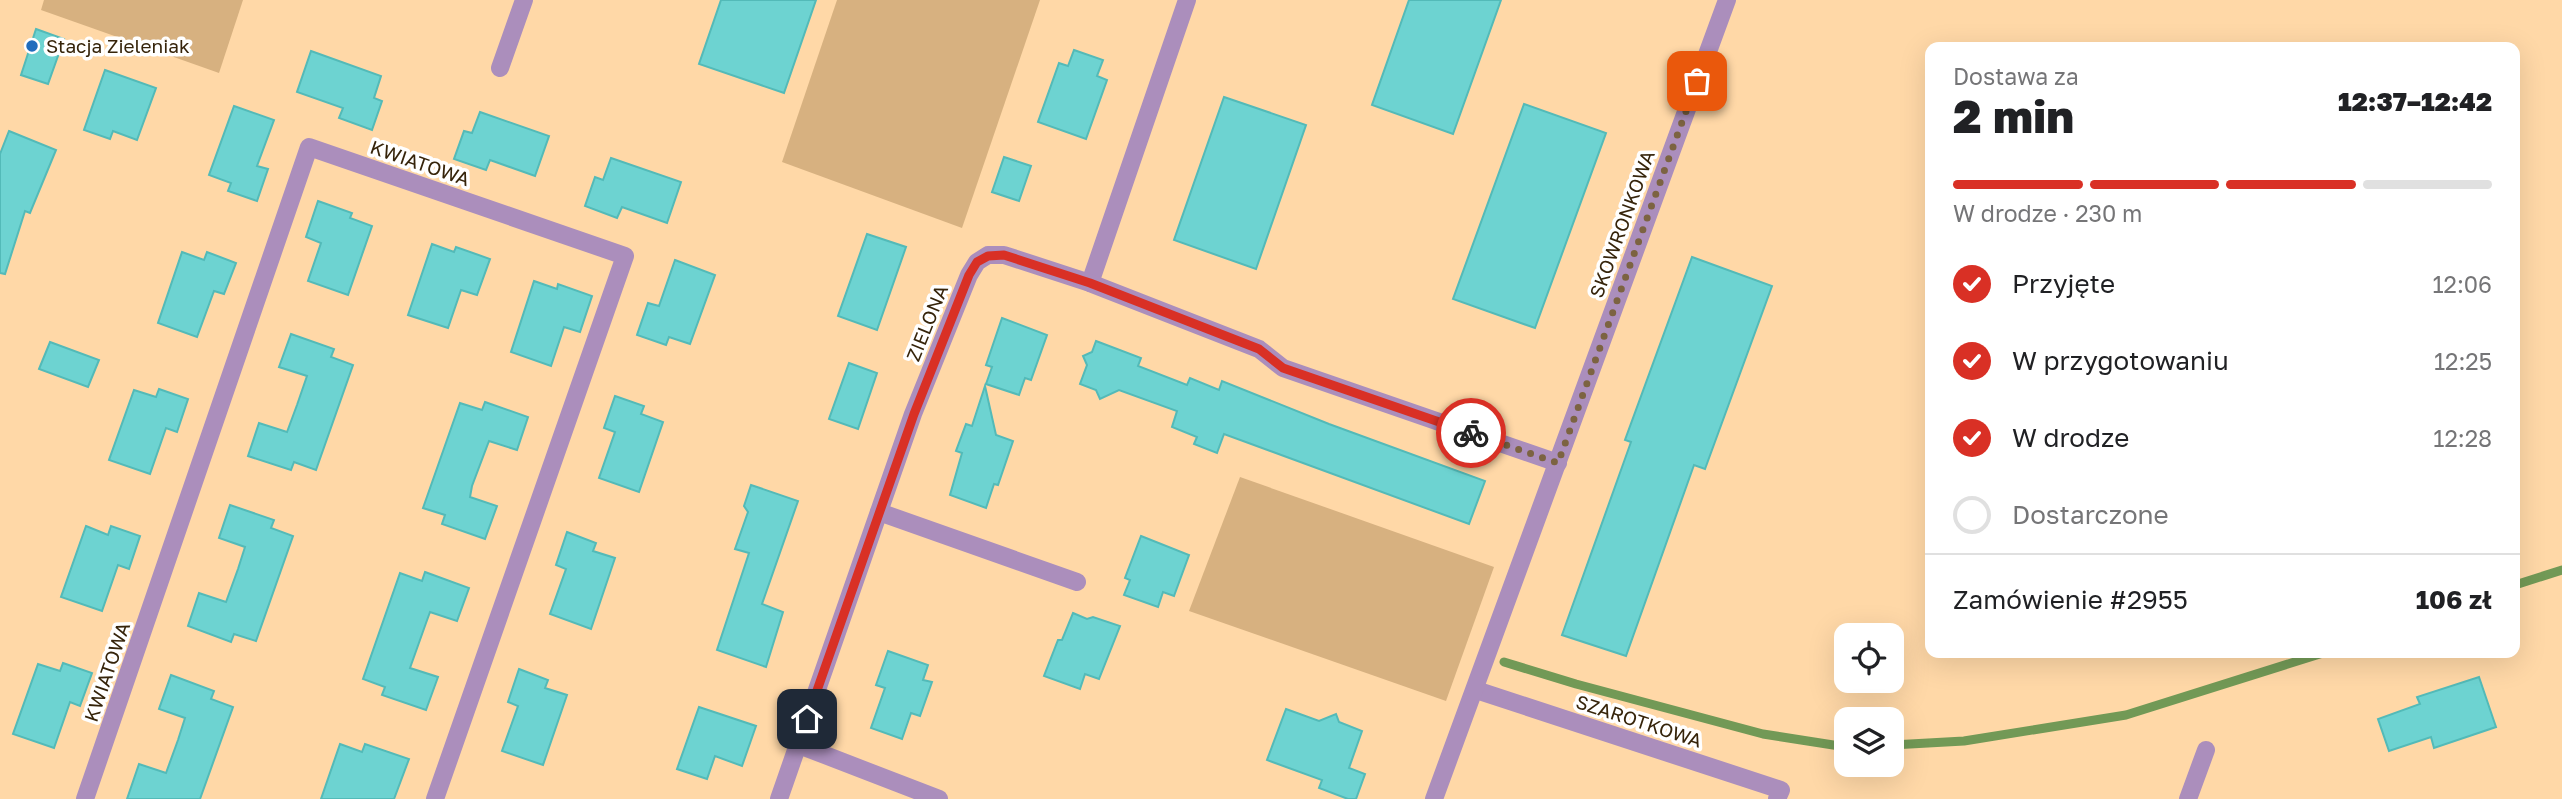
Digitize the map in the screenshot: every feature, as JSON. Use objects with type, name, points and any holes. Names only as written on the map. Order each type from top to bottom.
[{"type":"street","points":[[500,68],[524,0]]},
{"type":"street","points":[[1090,283],[1187,0]]},
{"type":"street","name":"SKOWRONKOWA","points":[[1434,799],[1727,0]]},
{"type":"street","name":"KWIATOWA","points":[[85,799],[309,147],[625,256],[435,799]]},
{"type":"street","name":"ZIELONA","points":[[779,799],[914,414],[969,275],[977,262],[988,256],[1004,255],[1090,283],[1259,349],[1283,368],[1558,463]]},
{"type":"street","points":[[880,512],[1077,582]]},
{"type":"street","name":"SZAROTKOWA","points":[[1476,690],[1781,790],[1777,799]]},
{"type":"street","points":[[799,745],[939,799]]},
{"type":"street","points":[[2188,799],[2206,750]]},
{"type":"shaded area","points":[[44,0],[243,0],[219,73],[41,10]]},
{"type":"shaded area","points":[[837,0],[1040,0],[962,228],[782,162]]},
{"type":"shaded area","points":[[1240,477],[1494,567],[1446,701],[1189,611]]},
{"type":"building","points":[[721,0],[816,0],[784,93],[699,64]]},
{"type":"building","points":[[1409,0],[1501,0],[1453,134],[1372,105]]},
{"type":"building","points":[[36,29],[64,39],[48,84],[21,75]]},
{"type":"building","points":[[1074,50],[1103,60],[1097,76],[1107,80],[1086,139],[1038,122],[1059,63],[1068,66]]},
{"type":"building","points":[[311,51],[381,76],[374,98],[382,101],[372,130],[339,118],[343,108],[297,92]]},
{"type":"building","points":[[105,70],[156,88],[137,140],[113,131],[110,139],[84,130]]},
{"type":"building","points":[[1224,97],[1306,125],[1256,269],[1174,240]]},
{"type":"building","points":[[1524,104],[1606,133],[1535,328],[1453,299]]},
{"type":"building","points":[[234,106],[274,120],[257,166],[268,169],[257,201],[228,191],[231,183],[209,175]]},
{"type":"building","points":[[480,112],[549,136],[535,176],[490,160],[486,170],[454,159],[464,131],[472,133]]},
{"type":"building","points":[[9,131],[56,150],[30,213],[25,211],[5,274],[0,273],[0,154]]},
{"type":"building","points":[[1004,157],[1031,166],[1019,201],[992,192]]},
{"type":"building","points":[[611,158],[681,182],[667,223],[622,207],[617,218],[585,206],[595,177],[603,180]]},
{"type":"building","points":[[318,201],[352,213],[350,218],[372,226],[348,295],[308,281],[321,243],[306,237]]},
{"type":"building","points":[[867,234],[906,247],[877,330],[838,316]]},
{"type":"building","points":[[432,244],[454,252],[456,247],[490,259],[477,295],[461,290],[448,328],[408,315]]},
{"type":"building","points":[[182,252],[204,260],[207,252],[236,263],[224,294],[214,291],[197,337],[158,323]]},
{"type":"building","points":[[1692,257],[1772,286],[1705,469],[1694,465],[1626,656],[1562,635],[1631,442],[1625,440]]},
{"type":"building","points":[[675,260],[715,275],[690,344],[669,337],[666,345],[637,335],[648,303],[659,306]]},
{"type":"building","points":[[534,281],[557,289],[558,284],[592,296],[580,332],[564,327],[551,366],[511,352]]},
{"type":"building","points":[[1002,318],[1047,335],[1031,380],[1025,378],[1019,395],[986,384],[992,367],[986,365]]},
{"type":"building","points":[[291,334],[334,349],[331,357],[353,365],[316,470],[294,462],[291,470],[248,456],[259,423],[287,432],[297,405],[307,376],[279,367]]},
{"type":"building","points":[[1096,341],[1141,358],[1138,366],[1187,385],[1190,378],[1219,390],[1222,381],[1329,424],[1485,481],[1469,524],[1224,434],[1217,453],[1194,444],[1197,437],[1172,427],[1177,411],[1119,390],[1100,399],[1096,390],[1080,384],[1087,365],[1083,356],[1092,352]]},
{"type":"building","points":[[50,342],[99,360],[88,387],[39,369]]},
{"type":"building","points":[[849,363],[877,373],[858,429],[829,419]]},
{"type":"building","points":[[985,386],[996,435],[1013,441],[998,485],[994,484],[986,508],[950,495],[962,453],[956,451],[966,424],[972,426]]},
{"type":"building","points":[[159,389],[188,399],[177,432],[166,428],[150,474],[109,460],[134,390],[156,397]]},
{"type":"building","points":[[615,396],[644,406],[641,414],[663,422],[639,492],[599,478],[615,432],[604,428]]},
{"type":"building","points":[[485,402],[528,417],[517,450],[489,441],[472,486],[470,497],[497,506],[485,539],[442,524],[445,515],[423,508],[460,403],[482,410]]},
{"type":"building","points":[[751,485],[798,501],[762,604],[783,612],[766,667],[717,650],[749,553],[735,549],[748,512],[744,506]]},
{"type":"building","points":[[230,505],[274,520],[271,528],[293,536],[256,641],[234,634],[231,642],[188,626],[199,593],[226,602],[238,569],[245,547],[219,538]]},
{"type":"building","points":[[86,526],[108,535],[111,526],[140,536],[129,569],[118,565],[102,611],[61,597]]},
{"type":"building","points":[[567,532],[596,543],[593,551],[615,558],[591,629],[550,614],[566,569],[556,565]]},
{"type":"building","points":[[1141,536],[1189,555],[1174,596],[1163,592],[1158,607],[1124,595],[1130,580],[1125,578]]},
{"type":"building","points":[[425,572],[469,588],[457,621],[430,612],[410,668],[438,677],[426,710],[382,695],[385,687],[363,679],[400,573],[422,581]]},
{"type":"building","points":[[1073,613],[1120,626],[1099,679],[1085,674],[1080,689],[1044,676],[1058,640],[1062,640]]},
{"type":"building","points":[[888,651],[928,665],[923,680],[932,682],[920,716],[911,713],[902,739],[871,728],[885,688],[876,685]]},
{"type":"building","points":[[63,663],[92,673],[80,706],[70,702],[54,748],[13,734],[38,664],[60,671]]},
{"type":"building","points":[[519,669],[548,680],[545,688],[567,695],[543,765],[502,751],[518,706],[508,702]]},
{"type":"building","points":[[171,675],[214,691],[211,699],[233,707],[200,799],[127,799],[139,764],[166,773],[178,740],[185,718],[159,709]]},
{"type":"building","points":[[2479,677],[2496,727],[2434,748],[2431,737],[2389,751],[2378,719],[2420,704],[2417,697]]},
{"type":"building","points":[[699,707],[756,726],[742,766],[715,756],[707,779],[677,769]]},
{"type":"building","points":[[1286,709],[1319,721],[1336,714],[1339,722],[1362,731],[1349,768],[1365,774],[1356,799],[1348,799],[1319,788],[1322,780],[1267,760]]},
{"type":"building","points":[[340,744],[362,752],[365,744],[409,759],[394,799],[321,799]]},
{"type":"waterway","points":[[2520,583],[2562,570]]},
{"type":"waterway","points":[[1904,744],[1964,741],[2126,715],[2307,658]]},
{"type":"waterway","points":[[1504,662],[1763,734],[1834,745]]},
{"type":"way so far","points":[[1471,433],[1558,463],[1697,81]]},
{"type":"place","name":"Stacja Zieleniak","points":[[32,46]]},
{"type":"route","points":[[807,719],[914,414],[969,275],[977,262],[988,256],[1004,255],[1090,283],[1259,349],[1283,368],[1471,433]]}]
